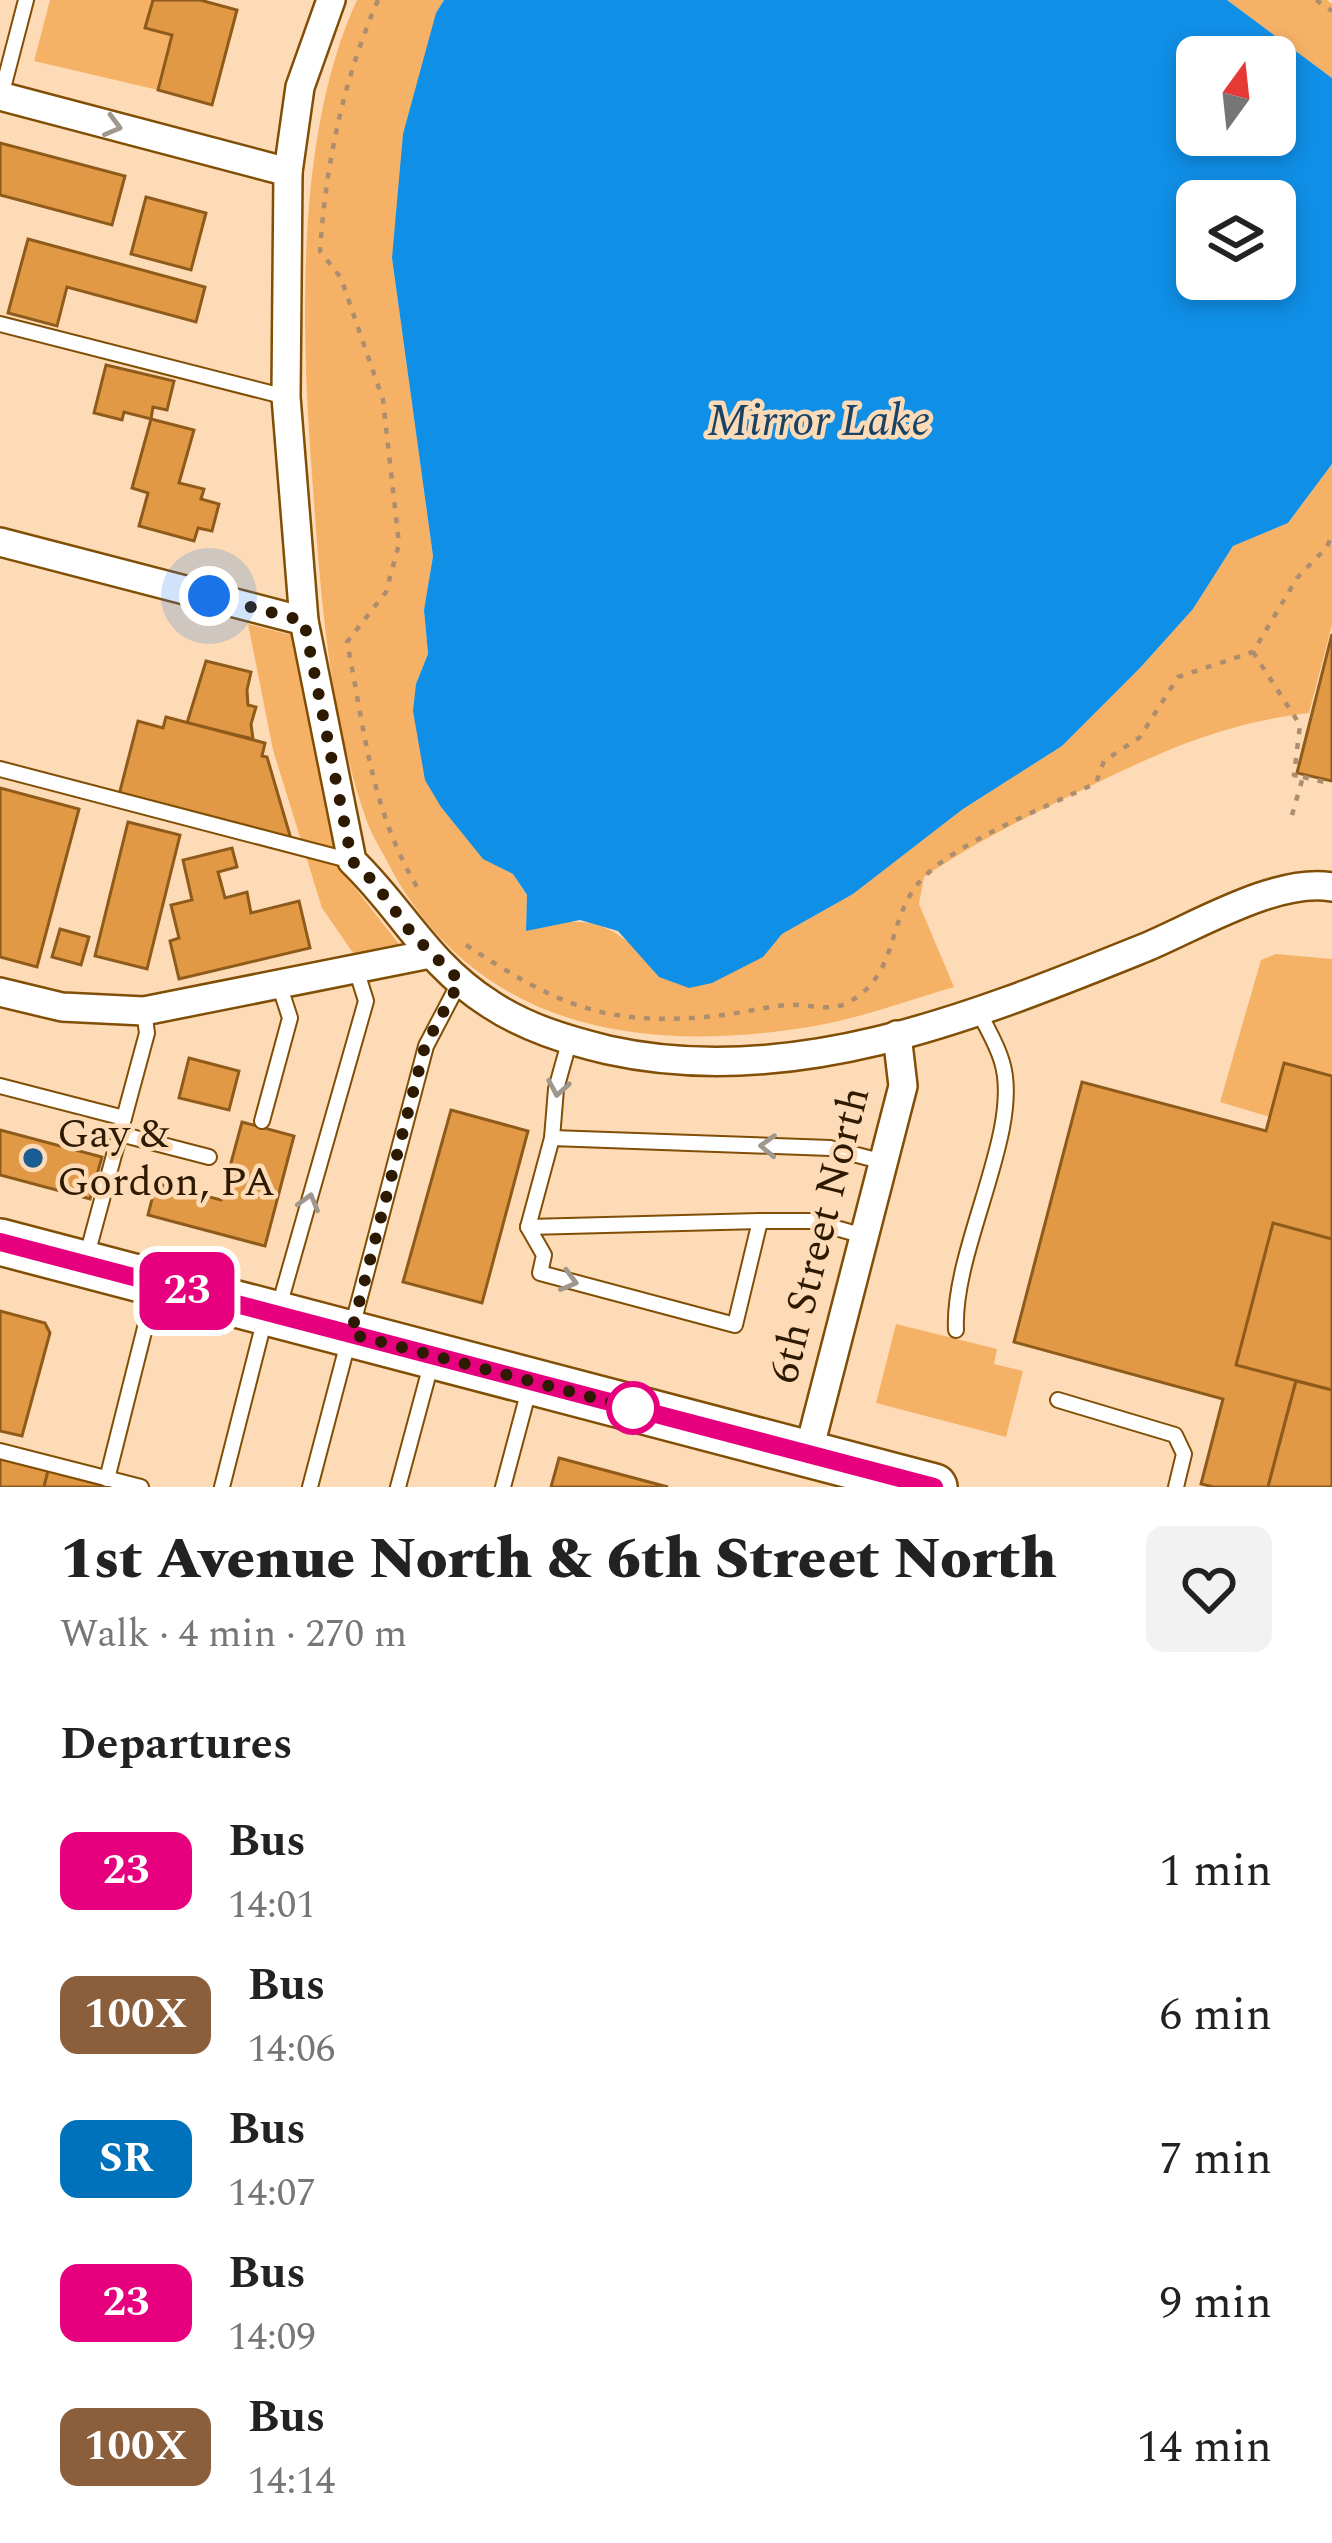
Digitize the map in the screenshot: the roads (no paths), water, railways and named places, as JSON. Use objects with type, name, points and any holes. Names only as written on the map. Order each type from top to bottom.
[{"type":"main road","points":[[0,1242],[934,1487]]},
{"type":"street","points":[[332,0],[300,87],[288,172],[286,397],[304,621],[352,861],[430,954],[460,981],[514,1018],[570,1039],[682,1062],[735,1064],[836,1052],[897,1035],[1146,947],[1248,903],[1303,886],[1332,887]]},
{"type":"street","points":[[1,96],[288,172]]},
{"type":"street","points":[[0,542],[304,621]]},
{"type":"street","points":[[0,992],[62,1007],[144,1010],[430,954]]},
{"type":"street","name":"6th Street North","points":[[808,1454],[903,1086],[897,1035]]},
{"type":"lane","points":[[1,96],[26,0]]},
{"type":"lane","points":[[0,323],[286,397]]},
{"type":"lane","points":[[0,769],[352,861]]},
{"type":"lane","points":[[221,1487],[366,1000],[356,969]]},
{"type":"lane","points":[[310,1487],[425,1046],[460,981]]},
{"type":"lane","points":[[262,1121],[290,1018],[280,984]]},
{"type":"lane","points":[[85,1264],[147,1034],[144,1010]]},
{"type":"lane","points":[[956,1330],[956,1288],[1005,1106],[1002,1060],[978,1010]]},
{"type":"lane","points":[[570,1039],[556,1089],[553,1138],[528,1227],[544,1255],[539,1273],[734,1325],[760,1221]]},
{"type":"lane","points":[[0,1086],[209,1157]]},
{"type":"lane","points":[[553,1138],[830,1148],[884,1162]]},
{"type":"lane","points":[[528,1227],[811,1221],[864,1236]]},
{"type":"lane","points":[[107,1479],[156,1283]]},
{"type":"lane","points":[[398,1487],[433,1356]]},
{"type":"lane","points":[[503,1487],[531,1382]]},
{"type":"lane","points":[[1058,1400],[1175,1435],[1184,1454],[1176,1487]]},
{"type":"lane","points":[[0,1451],[141,1487]]},
{"type":"water","name":"Mirror Lake","points":[[444,0],[1227,0],[1275,36],[1176,36],[1176,156],[1296,156],[1296,51],[1332,78],[1332,464],[1288,523],[1233,546],[1193,609],[1062,746],[963,809],[853,894],[782,934],[763,957],[712,983],[689,988],[659,977],[618,931],[580,920],[526,931],[527,895],[513,874],[483,859],[425,780],[413,711],[416,684],[428,654],[424,610],[433,556],[392,258],[403,134],[436,13]]},
{"type":"place","name":"Gay & Gordon, PA","points":[[33,1158]]}]
